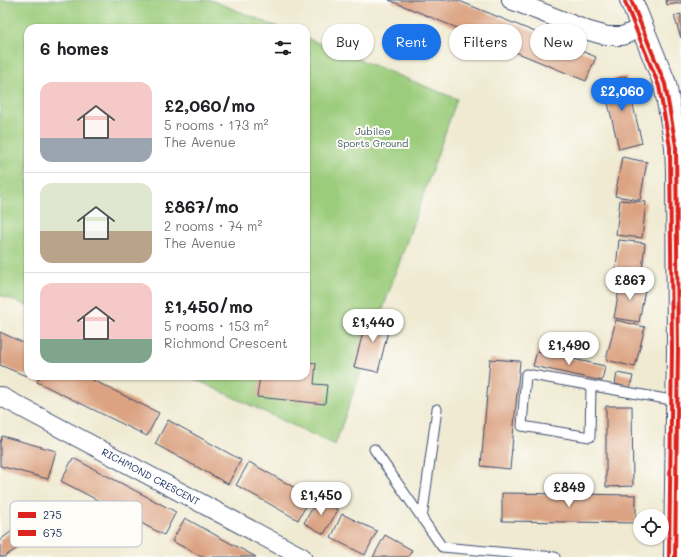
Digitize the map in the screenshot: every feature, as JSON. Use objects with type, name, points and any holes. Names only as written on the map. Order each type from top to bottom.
[{"type":"street","points":[[511,0],[589,31],[607,36],[622,36],[642,28]]},
{"type":"street","points":[[631,0],[663,79],[676,146],[678,171],[679,293],[675,557]]},
{"type":"street","name":"RICHMOND CRESCENT","points":[[0,396],[302,557]]},
{"type":"lane","points":[[591,386],[590,437],[522,426],[526,374],[677,401]]},
{"type":"lane","points":[[422,519],[437,409]]},
{"type":"lane","points":[[374,449],[442,548],[555,557]]},
{"type":"green space","points":[[0,0],[211,0],[270,24],[24,24],[24,304],[0,295]]},
{"type":"green space","name":"Jubilee Sports Ground","points":[[310,40],[322,44],[322,60],[360,60],[457,99],[335,445],[197,380],[310,380]]},
{"type":"building","points":[[389,0],[457,0],[516,24],[449,24]]},
{"type":"building","points":[[666,0],[681,0],[681,3],[667,5]]},
{"type":"building","points":[[681,14],[681,38],[674,16]]},
{"type":"building","points":[[522,27],[530,30],[530,58],[522,55]]},
{"type":"building","points":[[587,53],[596,57],[586,81],[535,60],[587,60]]},
{"type":"building","points":[[626,76],[642,143],[619,149],[603,82]]},
{"type":"building","points":[[622,157],[647,162],[640,200],[615,196]]},
{"type":"building","points":[[620,200],[646,202],[642,238],[616,235]]},
{"type":"building","points":[[619,240],[645,243],[641,280],[615,277]]},
{"type":"building","points":[[621,279],[646,284],[639,322],[614,318]]},
{"type":"building","points":[[368,313],[391,319],[378,372],[354,367]]},
{"type":"building","points":[[616,320],[645,327],[635,367],[606,360]]},
{"type":"building","points":[[0,332],[24,343],[24,375],[0,365]]},
{"type":"building","points":[[537,351],[605,366],[602,381],[533,366]]},
{"type":"building","points":[[490,359],[520,361],[510,469],[481,466]]},
{"type":"building","points":[[310,362],[316,363],[314,384],[327,385],[325,404],[257,397],[259,380],[310,380]]},
{"type":"building","points":[[617,373],[633,376],[630,388],[615,384]]},
{"type":"building","points":[[38,380],[93,380],[159,413],[147,436],[37,382]]},
{"type":"building","points":[[606,406],[632,406],[633,486],[606,487]]},
{"type":"building","points":[[168,420],[241,460],[228,484],[155,444]]},
{"type":"building","points":[[2,436],[56,451],[48,479],[0,466],[0,443]]},
{"type":"building","points":[[73,458],[176,512],[164,535],[142,523],[142,501],[99,501],[61,481]]},
{"type":"building","points":[[249,462],[311,497],[298,520],[236,485]]},
{"type":"building","points":[[502,493],[636,495],[636,509],[633,509],[633,523],[502,521]]},
{"type":"building","points":[[318,498],[338,510],[324,534],[304,523]]},
{"type":"building","points":[[342,514],[377,531],[365,555],[331,538]]},
{"type":"building","points":[[185,518],[256,557],[202,557],[172,541]]},
{"type":"building","points":[[10,532],[10,547],[19,547],[4,557],[0,557],[0,540]]},
{"type":"building","points":[[385,535],[412,550],[408,557],[373,557]]},
{"type":"transit line","name":"275","points":[[631,0],[665,84],[676,146],[678,350],[675,557]]},
{"type":"transit line","name":"675","points":[[625,2],[659,86],[670,147],[672,350],[669,557]]}]
